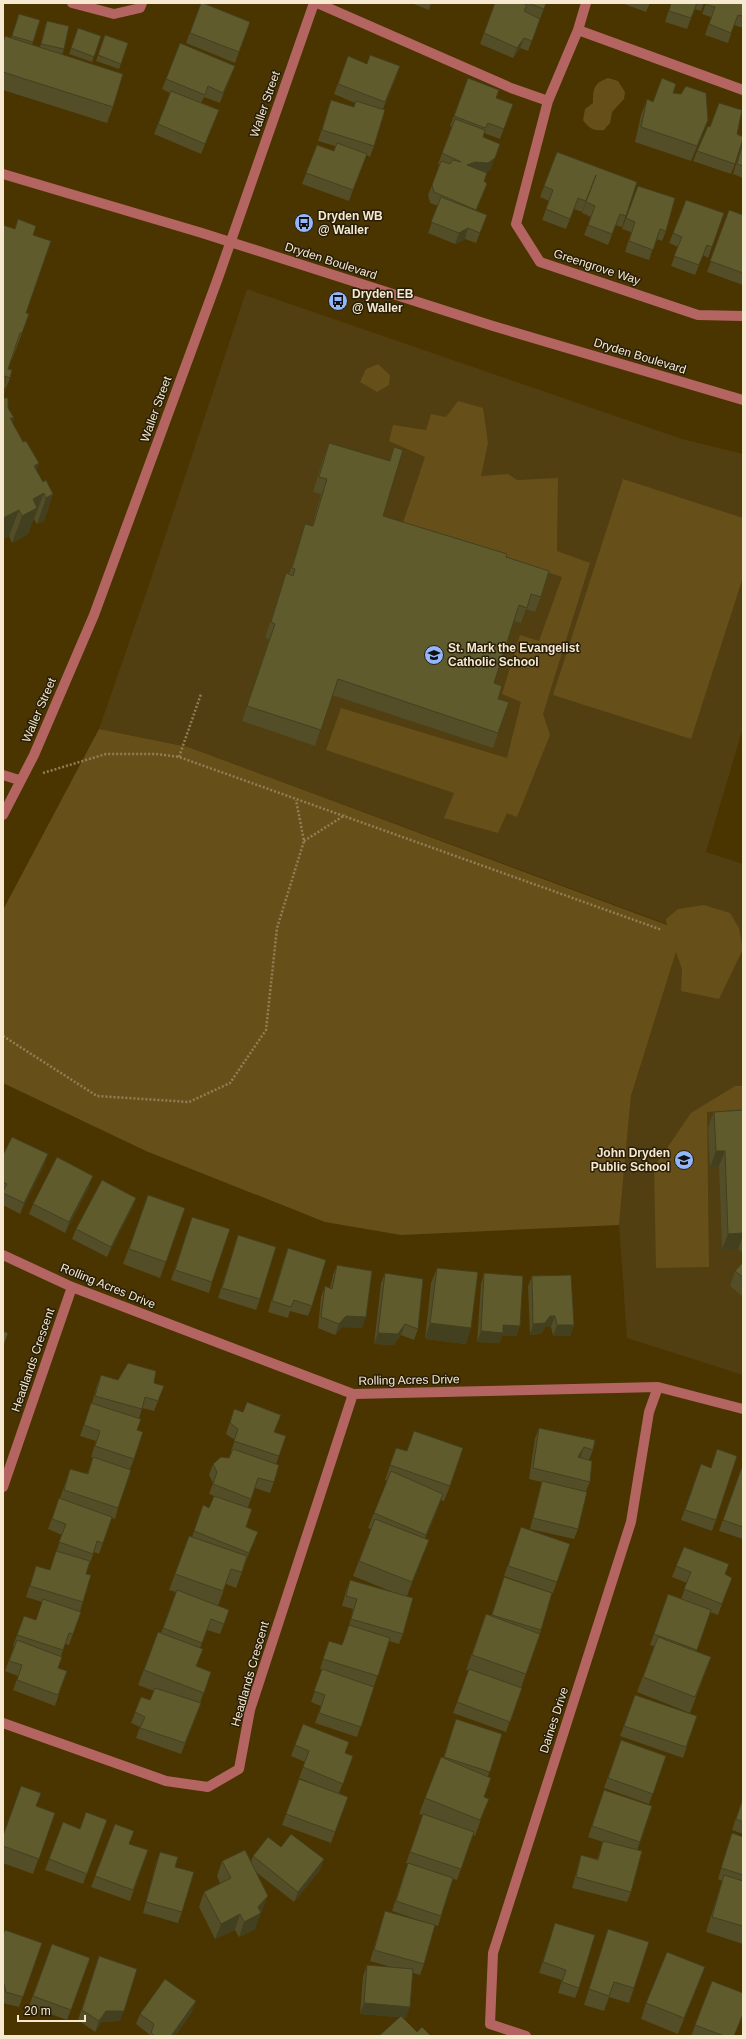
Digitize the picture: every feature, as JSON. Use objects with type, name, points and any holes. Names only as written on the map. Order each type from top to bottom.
[{"type":"street","points":[[72,3],[114,14],[140,8],[142,3]]},
{"type":"street","name":"Waller Street","points":[[3,815],[19,780],[34,755],[94,615],[231,242],[314,3]]},
{"type":"street","points":[[317,3],[511,88],[548,101]]},
{"type":"street","name":"Greengrove Way","points":[[586,3],[578,30],[548,101],[516,224],[540,262],[698,315],[743,316]]},
{"type":"street","points":[[578,30],[743,90]]},
{"type":"street","name":"Dryden Boulevard","points":[[3,174],[231,242],[478,321],[743,400]]},
{"type":"street","points":[[3,775],[19,780]]},
{"type":"street","name":"Rolling Acres Drive","points":[[3,1255],[72,1287],[352,1394],[658,1387],[743,1409]]},
{"type":"street","name":"Headlands Crescent","points":[[3,1487],[72,1287]]},
{"type":"street","name":"Daines Drive","points":[[526,2036],[490,2024],[493,1952],[631,1522],[648,1412],[658,1387]]},
{"type":"street","name":"Headlands Crescent","points":[[3,1723],[166,1781],[208,1787],[238,1769],[250,1710],[352,1394]]},
{"type":"path","points":[[179,757],[201,694]]},
{"type":"path","points":[[19,780],[106,754],[156,754],[179,757],[296,800],[345,815],[662,930]]},
{"type":"path","points":[[3,1036],[97,1096],[189,1102],[230,1083],[266,1030],[277,928],[304,841],[296,800]]},
{"type":"path","points":[[304,841],[345,815]]},
{"type":"shaded area","points":[[608,78],[618,81],[625,92],[624,99],[612,112],[610,123],[604,130],[595,130],[587,126],[583,120],[585,109],[593,103],[593,93],[597,84]]},
{"type":"shaded area","name":"St. Mark the Evangelist Catholic School","points":[[247,289],[682,439],[743,454],[743,728],[706,852],[743,864],[743,1375],[627,1338],[619,1225],[631,1096],[683,930],[188,747],[99,729],[150,582]]},
{"type":"shaded area","points":[[378,364],[390,375],[389,385],[377,392],[360,382],[366,369]]},
{"type":"shaded area","points":[[458,401],[483,408],[488,443],[481,476],[508,474],[517,480],[558,478],[557,551],[590,563],[543,714],[550,735],[517,817],[507,813],[498,833],[444,818],[454,793],[326,750],[341,708],[507,758],[521,702],[502,694],[520,635],[539,641],[562,577],[403,523],[425,457],[389,441],[393,425],[426,430],[431,414],[446,417]]},
{"type":"shaded area","points":[[623,479],[743,518],[743,577],[691,739],[553,695]]},
{"type":"shaded area","points":[[99,729],[188,747],[667,925],[666,919],[678,909],[704,905],[730,913],[739,928],[743,949],[719,999],[681,991],[682,969],[676,952],[631,1096],[619,1225],[401,1235],[325,1222],[146,1151],[3,1083],[3,910]]},
{"type":"shaded area","points":[[735,1086],[743,1086],[743,1110],[707,1112],[709,1267],[656,1268],[654,1167],[691,1113]]},
{"type":"building","points":[[201,3],[250,22],[239,52],[190,33]]},
{"type":"building","points":[[495,3],[522,3],[527,5],[524,11],[540,19],[532,41],[524,38],[517,48],[484,33]]},
{"type":"building","points":[[528,3],[546,3],[544,9]]},
{"type":"building","points":[[671,3],[697,3],[691,18],[669,11]]},
{"type":"building","points":[[743,3],[743,16],[738,15],[731,33],[709,24],[715,7],[705,4]]},
{"type":"building","points":[[19,14],[40,20],[33,42],[12,36]]},
{"type":"building","points":[[47,21],[69,26],[64,49],[41,44]]},
{"type":"building","points":[[78,28],[101,36],[94,57],[71,48]]},
{"type":"building","points":[[105,35],[128,43],[121,64],[98,55]]},
{"type":"building","points":[[5,36],[123,74],[113,107],[3,72],[3,42]]},
{"type":"building","points":[[180,43],[235,66],[223,93],[208,86],[205,95],[166,79]]},
{"type":"building","points":[[370,55],[400,66],[385,102],[338,84],[348,56],[367,64]]},
{"type":"building","points":[[468,78],[499,90],[496,98],[513,104],[504,129],[488,123],[485,128],[454,116]]},
{"type":"building","points":[[662,78],[676,84],[673,93],[681,94],[686,86],[706,93],[708,120],[697,146],[641,127],[647,99],[653,102]]},
{"type":"building","points":[[171,91],[219,110],[205,144],[158,124]]},
{"type":"building","points":[[331,100],[354,107],[356,101],[385,110],[374,146],[322,130]]},
{"type":"building","points":[[719,103],[742,110],[737,134],[743,137],[743,139],[735,164],[697,151],[708,126],[710,127]]},
{"type":"building","points":[[455,119],[485,130],[483,137],[500,144],[495,158],[488,163],[475,162],[467,165],[487,173],[484,181],[487,184],[476,210],[434,192],[432,185],[441,161],[450,164],[453,160],[461,162],[442,153]]},
{"type":"building","points":[[337,143],[367,154],[353,190],[306,173],[317,145],[334,151]]},
{"type":"building","points":[[743,143],[743,166],[737,164]]},
{"type":"building","points":[[557,152],[637,182],[626,216],[620,214],[612,234],[588,225],[595,206],[586,202],[596,175],[586,201],[578,198],[570,219],[546,209],[553,190],[544,186]]},
{"type":"building","points":[[638,186],[675,198],[666,231],[660,229],[653,250],[629,241],[635,222],[626,218]]},
{"type":"building","points":[[441,197],[487,215],[480,233],[468,228],[459,233],[431,222]]},
{"type":"building","points":[[686,200],[724,213],[712,247],[707,245],[699,265],[674,256],[682,237],[673,233]]},
{"type":"building","points":[[729,210],[743,215],[743,273],[710,261]]},
{"type":"building","points":[[18,219],[36,226],[33,235],[51,241],[26,313],[29,314],[22,333],[20,333],[8,369],[12,370],[10,378],[5,376],[6,388],[3,388],[3,225],[15,229]]},
{"type":"building","points":[[3,398],[8,398],[8,408],[14,418],[10,418],[23,442],[26,441],[39,463],[34,466],[43,482],[46,480],[53,494],[46,498],[44,493],[33,499],[37,508],[22,516],[19,510],[3,518]]},
{"type":"building","points":[[329,443],[390,461],[394,447],[403,450],[383,516],[507,554],[506,557],[549,571],[541,597],[531,594],[527,608],[519,605],[494,683],[502,686],[498,699],[509,702],[498,733],[338,679],[321,730],[247,706],[275,624],[271,622],[286,573],[293,576],[295,569],[292,568],[305,524],[313,526],[327,479],[319,477]]},
{"type":"building","points":[[743,1110],[743,1233],[728,1234],[725,1151],[716,1151],[714,1112]]},
{"type":"building","points":[[12,1137],[48,1154],[24,1203],[3,1193],[7,1184],[3,1182],[3,1155]]},
{"type":"building","points":[[57,1157],[93,1176],[69,1222],[33,1204]]},
{"type":"building","points":[[102,1180],[136,1198],[111,1247],[76,1229]]},
{"type":"building","points":[[148,1195],[185,1208],[166,1262],[129,1249]]},
{"type":"building","points":[[192,1217],[230,1229],[212,1282],[175,1270]]},
{"type":"building","points":[[238,1235],[276,1247],[260,1299],[222,1288]]},
{"type":"building","points":[[288,1248],[326,1260],[312,1306],[294,1300],[291,1307],[272,1301]]},
{"type":"building","points":[[743,1262],[743,1277],[735,1271]]},
{"type":"building","points":[[337,1265],[372,1271],[366,1317],[346,1316],[339,1324],[321,1317],[325,1286],[332,1289]]},
{"type":"building","points":[[437,1268],[478,1272],[471,1328],[430,1323]]},
{"type":"building","points":[[385,1273],[423,1279],[418,1329],[405,1324],[398,1334],[378,1333]]},
{"type":"building","points":[[484,1273],[523,1276],[520,1326],[503,1325],[503,1333],[481,1331]]},
{"type":"building","points":[[571,1275],[574,1325],[557,1325],[555,1316],[550,1316],[545,1323],[533,1324],[532,1276]]},
{"type":"building","points":[[3,1331],[8,1333],[3,1347]]},
{"type":"building","points":[[128,1363],[156,1371],[154,1383],[164,1386],[158,1401],[145,1397],[142,1409],[95,1396],[101,1375],[118,1380]]},
{"type":"building","points":[[247,1402],[281,1415],[274,1432],[286,1436],[279,1456],[234,1441],[238,1429],[230,1423],[234,1409],[243,1412]]},
{"type":"building","points":[[91,1403],[141,1419],[137,1430],[143,1432],[134,1459],[95,1446],[100,1431],[84,1425]]},
{"type":"building","points":[[539,1428],[595,1440],[593,1450],[584,1447],[578,1457],[592,1461],[590,1482],[533,1468]]},
{"type":"building","points":[[414,1431],[463,1448],[450,1486],[390,1465],[396,1448],[407,1451]]},
{"type":"building","points":[[233,1449],[279,1465],[274,1482],[258,1478],[251,1499],[213,1484],[217,1472],[213,1464],[221,1457],[229,1458]]},
{"type":"building","points":[[717,1449],[737,1456],[716,1520],[685,1510],[701,1464],[711,1468]]},
{"type":"building","points":[[93,1457],[131,1470],[118,1508],[64,1490],[70,1469],[88,1474]]},
{"type":"building","points":[[743,1464],[743,1527],[723,1520]]},
{"type":"building","points":[[391,1471],[443,1494],[426,1535],[374,1513]]},
{"type":"building","points":[[542,1481],[587,1492],[578,1529],[533,1518]]},
{"type":"building","points":[[214,1496],[252,1509],[246,1527],[258,1532],[249,1553],[194,1531],[203,1505],[209,1508]]},
{"type":"building","points":[[59,1498],[112,1517],[103,1543],[97,1541],[93,1554],[59,1542],[66,1524],[52,1519]]},
{"type":"building","points":[[375,1519],[429,1540],[412,1582],[359,1561]]},
{"type":"building","points":[[521,1527],[570,1544],[557,1582],[508,1566]]},
{"type":"building","points":[[189,1536],[247,1556],[242,1572],[231,1569],[223,1591],[175,1574]]},
{"type":"building","points":[[684,1547],[729,1564],[725,1574],[732,1578],[722,1604],[684,1589],[691,1572],[676,1566]]},
{"type":"building","points":[[56,1551],[90,1561],[86,1574],[91,1575],[83,1602],[30,1586],[36,1566],[50,1570]]},
{"type":"building","points":[[504,1577],[552,1593],[541,1630],[492,1615]]},
{"type":"building","points":[[350,1580],[413,1598],[403,1634],[351,1619],[357,1599],[346,1596]]},
{"type":"building","points":[[177,1590],[229,1610],[224,1624],[211,1619],[202,1643],[163,1628]]},
{"type":"building","points":[[668,1594],[711,1610],[697,1650],[654,1634]]},
{"type":"building","points":[[43,1599],[81,1612],[73,1634],[69,1633],[63,1650],[17,1635],[24,1616],[36,1620]]},
{"type":"building","points":[[486,1614],[540,1634],[526,1674],[472,1655]]},
{"type":"building","points":[[349,1625],[390,1638],[378,1676],[323,1659],[329,1641],[342,1645]]},
{"type":"building","points":[[158,1632],[203,1649],[196,1666],[211,1672],[204,1693],[144,1670]]},
{"type":"building","points":[[658,1637],[711,1657],[695,1697],[643,1677]]},
{"type":"building","points":[[17,1640],[62,1657],[58,1668],[67,1671],[58,1695],[17,1680],[22,1665],[9,1661]]},
{"type":"building","points":[[322,1669],[374,1687],[361,1727],[319,1713],[325,1695],[314,1691]]},
{"type":"building","points":[[469,1669],[522,1688],[510,1722],[457,1702]]},
{"type":"building","points":[[155,1688],[201,1703],[185,1743],[140,1728],[145,1717],[135,1712],[141,1697],[150,1700]]},
{"type":"building","points":[[635,1695],[697,1716],[686,1747],[624,1726]]},
{"type":"building","points":[[456,1719],[502,1734],[490,1772],[444,1757]]},
{"type":"building","points":[[303,1724],[349,1742],[345,1753],[353,1756],[343,1784],[303,1767],[309,1751],[295,1745]]},
{"type":"building","points":[[621,1740],[666,1756],[653,1794],[608,1778]]},
{"type":"building","points":[[441,1757],[491,1778],[484,1797],[489,1799],[480,1820],[425,1798]]},
{"type":"building","points":[[299,1779],[348,1797],[335,1832],[286,1814]]},
{"type":"building","points":[[21,1786],[41,1793],[36,1806],[55,1813],[39,1859],[3,1846],[3,1836]]},
{"type":"building","points":[[604,1790],[652,1806],[640,1842],[592,1826]]},
{"type":"building","points":[[743,1799],[743,1822],[736,1819]]},
{"type":"building","points":[[86,1812],[107,1820],[87,1874],[49,1859],[63,1822],[80,1829]]},
{"type":"building","points":[[423,1814],[474,1832],[461,1869],[410,1852]]},
{"type":"building","points":[[115,1824],[134,1831],[129,1844],[148,1850],[133,1890],[95,1876]]},
{"type":"building","points":[[732,1833],[743,1837],[743,1875],[721,1868]]},
{"type":"building","points":[[291,1834],[324,1859],[298,1892],[253,1856],[268,1837],[281,1847]]},
{"type":"building","points":[[603,1841],[642,1851],[631,1892],[576,1877],[581,1855],[598,1860]]},
{"type":"building","points":[[245,1850],[268,1896],[258,1907],[261,1913],[244,1922],[240,1914],[221,1924],[204,1892],[231,1878],[222,1861]]},
{"type":"building","points":[[160,1852],[178,1857],[175,1867],[194,1872],[182,1912],[146,1902]]},
{"type":"building","points":[[408,1863],[453,1878],[441,1916],[396,1901]]},
{"type":"building","points":[[724,1875],[743,1881],[743,1926],[712,1917]]},
{"type":"building","points":[[385,1911],[435,1925],[424,1964],[374,1950]]},
{"type":"building","points":[[555,1923],[595,1935],[579,1988],[562,1982],[566,1970],[543,1962]]},
{"type":"building","points":[[608,1929],[649,1942],[634,1988],[614,1982],[609,1996],[589,1989]]},
{"type":"building","points":[[5,1930],[42,1943],[23,1997],[6,1992],[3,1983],[3,1935]]},
{"type":"building","points":[[52,1944],[90,1958],[71,2010],[33,1996]]},
{"type":"building","points":[[667,1952],[705,1967],[684,2018],[646,2003]]},
{"type":"building","points":[[99,1956],[137,1969],[124,2011],[106,2011],[99,2021],[82,2010]]},
{"type":"building","points":[[367,1965],[413,1969],[410,2007],[364,2003]]},
{"type":"building","points":[[165,1979],[196,2001],[171,2036],[155,2036],[151,2033],[154,2024],[140,2014]]},
{"type":"building","points":[[712,1981],[743,1993],[743,2014],[734,2036],[724,2036],[695,2025]]},
{"type":"building","points":[[401,2016],[417,2032],[422,2027],[431,2036],[379,2036]]},
{"type":"place","name":"Dryden WB @ Waller","points":[[304,223]]},
{"type":"place","name":"Dryden EB @ Waller","points":[[338,301]]},
{"type":"place","name":"St. Mark the Evangelist Catholic School","points":[[434,655]]},
{"type":"place","name":"John Dryden Public School","points":[[684,1160]]}]
